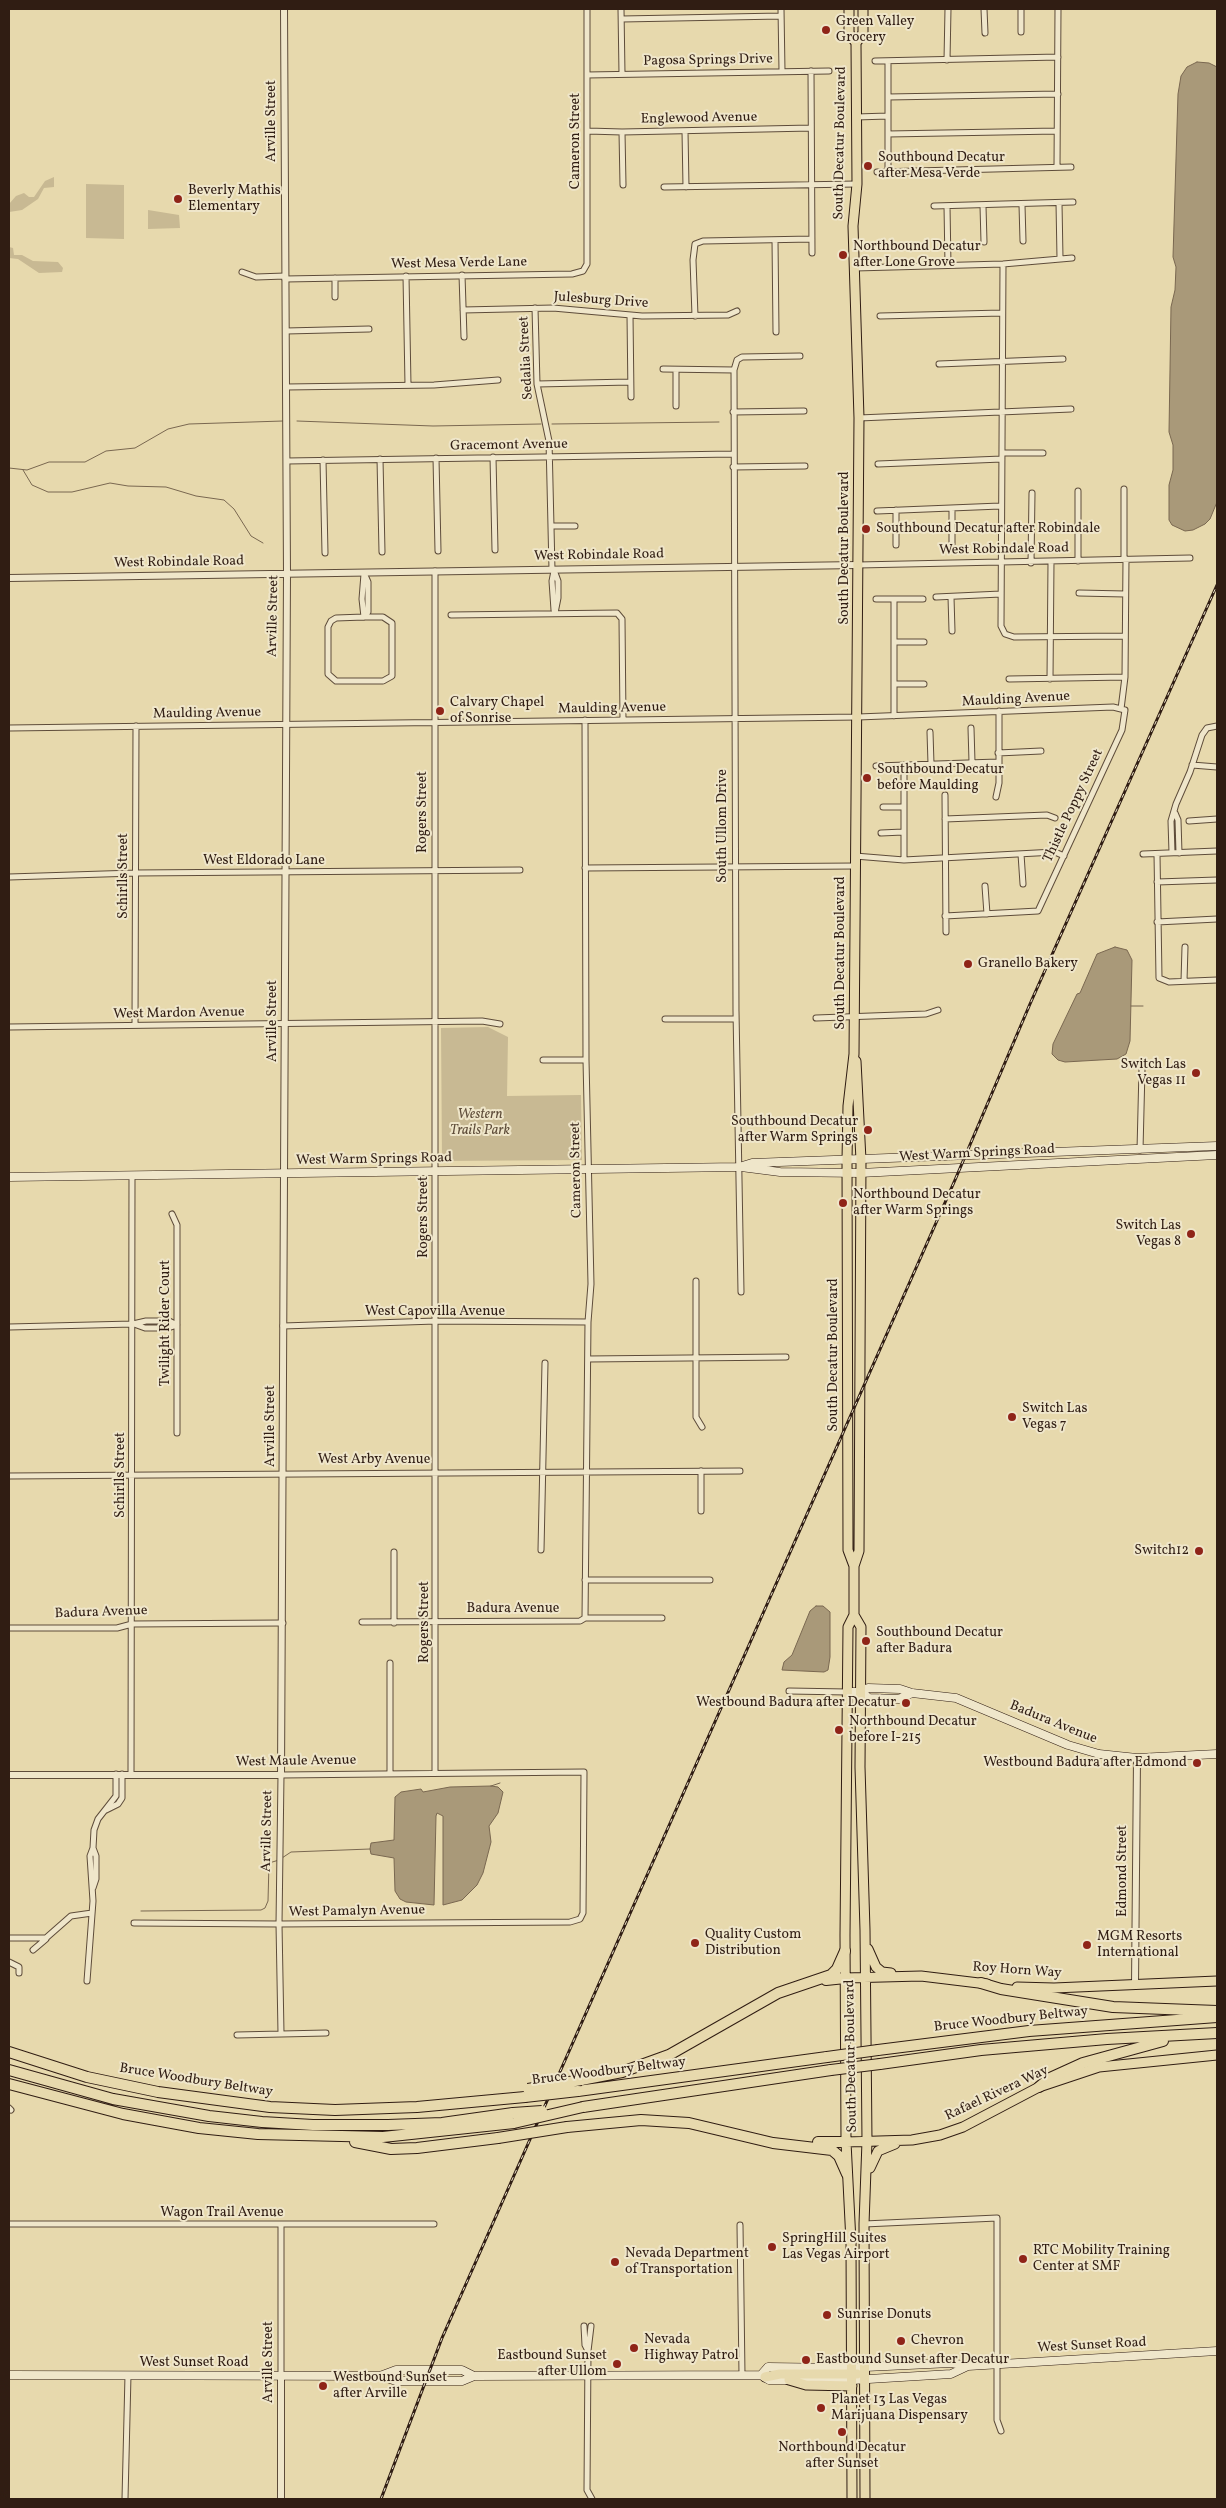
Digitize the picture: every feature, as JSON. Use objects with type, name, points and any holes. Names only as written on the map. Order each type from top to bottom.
[{"type":"highway","points":[[812,1982],[834,1972],[845,1951]]},
{"type":"highway","points":[[527,2093],[622,2072],[662,2058],[758,2003],[794,1986],[845,1978]]},
{"type":"highway","points":[[981,1983],[1001,1989],[1113,2007],[1217,2011]]},
{"type":"highway","name":"Bruce Woodbury Beltway","points":[[9,2052],[87,2077],[158,2092],[229,2102],[334,2110],[469,2103],[527,2093],[578,2091],[1020,2032],[1217,2017]]},
{"type":"highway","name":"Bruce Woodbury Beltway","points":[[9,2070],[113,2099],[209,2116],[313,2125],[388,2125],[514,2118],[831,2070],[981,2050],[1107,2039],[1217,2033]]},
{"type":"highway","points":[[1039,2087],[1050,2078],[1083,2063],[1154,2042],[1206,2034]]},
{"type":"highway","points":[[9,2084],[86,2106],[199,2128],[258,2134],[383,2137],[514,2118]]},
{"type":"highway","points":[[326,2137],[391,2149],[498,2138],[627,2120],[674,2121],[699,2125],[753,2139],[835,2151],[847,2174]]},
{"type":"highway","points":[[789,2144],[846,2142]]},
{"type":"main road","name":"South Decatur Boulevard","points":[[849,9],[850,33],[856,43],[856,184],[853,226],[860,418],[854,1018],[854,1054],[860,1112],[859,1551],[854,1566],[854,1615],[848,1627],[845,1951],[846,2142],[851,2242],[852,2499]]},
{"type":"main road","name":"South Decatur Boulevard","points":[[856,43],[863,33],[863,9]]},
{"type":"main road","name":"South Decatur Boulevard","points":[[854,1054],[848,1104],[847,1160],[848,1550],[854,1566]]},
{"type":"main road","name":"West Warm Springs Road","points":[[739,1167],[752,1163],[1217,1146]]},
{"type":"main road","name":"West Warm Springs Road","points":[[9,1177],[739,1167],[780,1172],[860,1173],[1217,1155]]},
{"type":"main road","name":"South Decatur Boulevard","points":[[854,1615],[861,1627],[865,1930],[867,2141],[864,2224],[865,2499]]},
{"type":"main road","name":"Badura Avenue","points":[[847,1692],[861,1692],[868,1688],[886,1688],[956,1698],[1068,1745],[1098,1754],[1137,1758],[1217,1754]]},
{"type":"main road","points":[[865,1930],[871,1958],[878,1969],[884,1973],[921,1976]]},
{"type":"main road","name":"Roy Horn Way","points":[[845,1978],[921,1976],[1046,1988],[1217,1981]]},
{"type":"main road","name":"Rafael Rivera Way","points":[[846,2142],[912,2140],[940,2135],[963,2127],[1039,2087],[1099,2067],[1217,2055]]},
{"type":"main road","points":[[866,2182],[872,2159],[878,2151],[885,2147],[912,2140]]},
{"type":"main road","name":"West Sunset Road","points":[[865,2373],[951,2363],[968,2366],[1217,2351]]},
{"type":"main road","name":"West Sunset Road","points":[[865,2373],[951,2374],[968,2366]]},
{"type":"main road","name":"West Sunset Road","points":[[9,2375],[380,2376],[396,2370],[462,2370],[474,2376],[742,2375],[763,2376],[769,2380],[790,2380]]},
{"type":"main road","points":[[790,2380],[806,2386],[865,2373]]},
{"type":"main road","points":[[763,2376],[780,2374],[851,2377]]},
{"type":"street","name":"Arville Street","points":[[281,2033],[279,1924],[284,1472],[285,723],[287,574],[284,9]]},
{"type":"street","name":"Cameron Street","points":[[583,271],[587,264],[587,9]]},
{"type":"street","points":[[621,9],[622,74]]},
{"type":"street","points":[[781,9],[782,71]]},
{"type":"street","points":[[947,60],[948,9]]},
{"type":"street","points":[[984,9],[985,33]]},
{"type":"street","points":[[1021,9],[1021,32]]},
{"type":"street","points":[[1057,167],[1058,9]]},
{"type":"street","points":[[622,19],[781,16]]},
{"type":"street","points":[[875,61],[1058,57]]},
{"type":"street","points":[[888,61],[888,172]]},
{"type":"street","points":[[811,71],[812,253]]},
{"type":"street","name":"Pagosa Springs Drive","points":[[587,75],[829,71]]},
{"type":"street","points":[[888,98],[1058,94]]},
{"type":"street","points":[[856,117],[888,116]]},
{"type":"street","name":"Englewood Avenue","points":[[588,131],[812,128]]},
{"type":"street","points":[[685,131],[686,187]]},
{"type":"street","points":[[888,134],[1057,131]]},
{"type":"street","points":[[622,132],[623,185]]},
{"type":"street","points":[[877,172],[1071,167]]},
{"type":"street","points":[[664,187],[856,184]]},
{"type":"street","points":[[934,206],[1022,205],[1073,202]]},
{"type":"street","points":[[1059,203],[1060,258]]},
{"type":"street","points":[[1022,205],[1024,241]]},
{"type":"street","points":[[947,206],[948,265]]},
{"type":"street","points":[[983,206],[984,242]]},
{"type":"street","points":[[695,316],[693,260],[695,244],[703,241],[812,239]]},
{"type":"street","points":[[775,240],[776,332]]},
{"type":"street","points":[[854,268],[1003,264],[1072,258]]},
{"type":"street","points":[[1003,264],[1000,626],[1005,634],[1014,637],[1124,636]]},
{"type":"street","name":"West Mesa Verde Lane","points":[[242,272],[256,277],[335,278],[572,274],[583,271]]},
{"type":"street","points":[[406,276],[408,385]]},
{"type":"street","points":[[462,276],[464,337]]},
{"type":"street","points":[[335,278],[335,297]]},
{"type":"street","name":"Julesburg Drive","points":[[463,310],[535,308],[583,310],[630,315],[695,316],[728,315],[737,311]]},
{"type":"street","name":"Sedalia Street","points":[[535,308],[537,384],[550,456],[552,593],[555,612]]},
{"type":"street","points":[[880,316],[1002,313]]},
{"type":"street","points":[[630,315],[631,397]]},
{"type":"street","points":[[286,331],[369,329]]},
{"type":"street","name":"South Ullom Drive","points":[[741,1292],[736,1018],[734,370],[737,360],[742,357],[800,356]]},
{"type":"street","points":[[939,364],[1063,359]]},
{"type":"street","points":[[663,369],[676,371],[734,370]]},
{"type":"street","points":[[676,371],[676,406]]},
{"type":"street","points":[[286,387],[408,385],[498,380]]},
{"type":"street","points":[[537,384],[630,382]]},
{"type":"street","points":[[860,418],[1001,411],[1071,410]]},
{"type":"street","points":[[733,412],[804,411]]},
{"type":"street","points":[[1002,453],[1043,453]]},
{"type":"street","name":"Gracemont Avenue","points":[[286,461],[380,458],[733,454]]},
{"type":"street","points":[[492,457],[494,550]]},
{"type":"street","points":[[380,458],[382,552]]},
{"type":"street","points":[[436,458],[438,551]]},
{"type":"street","points":[[878,464],[1002,459]]},
{"type":"street","points":[[324,460],[325,553]]},
{"type":"street","points":[[733,467],[805,466]]},
{"type":"street","name":"Thistle Poppy Street","points":[[987,914],[1038,911],[1122,730],[1125,677],[1124,489]]},
{"type":"street","points":[[1078,491],[1078,561]]},
{"type":"street","points":[[1031,562],[1032,493]]},
{"type":"street","points":[[877,511],[1000,506]]},
{"type":"street","points":[[952,508],[952,544]]},
{"type":"street","points":[[896,510],[896,545]]},
{"type":"street","points":[[551,526],[575,526]]},
{"type":"street","name":"West Robindale Road","points":[[9,578],[1000,563],[1190,558]]},
{"type":"street","points":[[1050,679],[1051,562]]},
{"type":"street","name":"Rogers Street","points":[[435,571],[436,1773]]},
{"type":"street","points":[[364,573],[368,589],[368,612],[364,617],[336,618],[330,621],[328,628],[328,674],[336,681],[383,681],[392,676],[392,624],[383,617],[364,617]]},
{"type":"street","points":[[1078,593],[1125,594]]},
{"type":"street","points":[[936,597],[1000,594]]},
{"type":"street","points":[[951,597],[952,631]]},
{"type":"street","points":[[876,599],[923,599]]},
{"type":"street","points":[[894,599],[894,716]]},
{"type":"street","points":[[451,615],[555,612],[617,613],[622,620],[623,720]]},
{"type":"street","points":[[894,642],[924,642]]},
{"type":"street","points":[[1009,679],[1125,677]]},
{"type":"street","points":[[894,684],[924,684]]},
{"type":"street","name":"Maulding Avenue","points":[[9,728],[858,717],[1113,707],[1123,709]]},
{"type":"street","points":[[996,797],[999,783],[999,711]]},
{"type":"street","name":"Cameron Street","points":[[584,720],[586,1060],[591,1284],[588,1322],[585,1618]]},
{"type":"street","name":"Schirlls Street","points":[[135,1025],[136,726]]},
{"type":"street","points":[[1172,853],[1171,821],[1176,804],[1192,765],[1196,748],[1207,728],[1217,726]]},
{"type":"street","points":[[971,728],[972,762]]},
{"type":"street","points":[[930,732],[931,764]]},
{"type":"street","points":[[998,752],[1041,751]]},
{"type":"street","points":[[876,766],[998,762]]},
{"type":"street","points":[[904,765],[904,860]]},
{"type":"street","points":[[1192,765],[1217,766]]},
{"type":"street","points":[[945,795],[946,932]]},
{"type":"street","points":[[883,808],[904,807]]},
{"type":"street","points":[[1174,813],[1178,820],[1179,853]]},
{"type":"street","points":[[945,819],[1047,815],[1055,818]]},
{"type":"street","points":[[1189,821],[1217,819]]},
{"type":"street","points":[[881,833],[904,832]]},
{"type":"street","points":[[1143,854],[1217,851]]},
{"type":"street","points":[[585,868],[735,868],[1055,852],[1064,856]]},
{"type":"street","points":[[1021,854],[1023,884]]},
{"type":"street","points":[[1157,854],[1159,978],[1163,982],[1217,980]]},
{"type":"street","name":"West Eldorado Lane","points":[[9,877],[135,873],[520,870]]},
{"type":"street","points":[[1157,882],[1217,880]]},
{"type":"street","points":[[945,916],[987,914],[985,886]]},
{"type":"street","points":[[1157,922],[1217,920]]},
{"type":"street","points":[[1184,981],[1185,947]]},
{"type":"street","points":[[816,1018],[926,1014],[938,1010]]},
{"type":"street","points":[[665,1019],[736,1018]]},
{"type":"street","name":"West Mardon Avenue","points":[[9,1027],[435,1021],[482,1021],[500,1024]]},
{"type":"street","points":[[543,1060],[586,1060]]},
{"type":"street","points":[[1140,1150],[1142,1069]]},
{"type":"street","name":"Schirlls Street","points":[[131,1774],[132,1175]]},
{"type":"street","name":"Twilight Rider Court","points":[[172,1214],[177,1225],[176,1433]]},
{"type":"street","points":[[696,1280],[696,1417],[702,1427]]},
{"type":"street","name":"West Capovilla Avenue","points":[[283,1326],[436,1321],[588,1322]]},
{"type":"street","points":[[9,1326],[133,1324],[145,1328],[168,1328],[177,1325]]},
{"type":"street","points":[[588,1359],[786,1357]]},
{"type":"street","points":[[541,1550],[545,1363]]},
{"type":"street","points":[[701,1471],[701,1511]]},
{"type":"street","name":"West Arby Avenue","points":[[9,1476],[284,1472],[740,1471]]},
{"type":"street","points":[[394,1552],[394,1623]]},
{"type":"street","points":[[585,1580],[710,1580]]},
{"type":"street","name":"Badura Avenue","points":[[362,1622],[580,1622],[585,1618],[662,1618]]},
{"type":"street","name":"Badura Avenue","points":[[9,1628],[117,1628],[132,1624],[283,1623]]},
{"type":"street","points":[[390,1663],[390,1773]]},
{"type":"street","name":"Badura Avenue","points":[[789,1691],[847,1692]]},
{"type":"street","name":"Edmond Street","points":[[1136,1984],[1137,1758]]},
{"type":"street","name":"West Maule Avenue","points":[[9,1775],[584,1772],[583,1913],[580,1920]]},
{"type":"street","points":[[87,1981],[93,1888],[96,1872],[96,1856],[93,1848],[94,1827],[116,1796],[119,1774]]},
{"type":"street","points":[[33,1950],[71,1916],[92,1913]]},
{"type":"street","name":"West Pamalyn Avenue","points":[[134,1923],[279,1924],[570,1922],[580,1920]]},
{"type":"street","points":[[9,1938],[46,1938]]},
{"type":"street","points":[[9,1962],[19,1967],[19,1973]]},
{"type":"street","points":[[237,2035],[326,2033]]},
{"type":"street","points":[[864,2224],[997,2218],[996,2420],[1001,2431]]},
{"type":"street","name":"Wagon Trail Avenue","points":[[9,2224],[434,2224]]},
{"type":"street","name":"Arville Street","points":[[281,2224],[281,2499]]},
{"type":"street","points":[[740,2225],[742,2375]]},
{"type":"street","points":[[584,2326],[585,2344],[588,2351]]},
{"type":"street","points":[[591,2326],[588,2351],[587,2490],[592,2499]]},
{"type":"street","points":[[125,2499],[128,2375]]},
{"type":"green space","points":[[54,177],[54,187],[44,188],[38,199],[22,210],[9,212],[9,204],[16,196],[24,193],[29,197],[34,197],[45,181]]},
{"type":"green space","points":[[86,184],[124,185],[124,239],[86,238]]},
{"type":"green space","points":[[148,210],[179,215],[180,228],[148,229]]},
{"type":"green space","points":[[9,247],[13,248],[14,255],[22,255],[33,261],[58,262],[63,268],[62,272],[39,273],[18,259],[9,258]]},
{"type":"green space","name":"Western Trails Park","points":[[488,1027],[508,1037],[507,1096],[581,1095],[582,1160],[442,1161],[441,1028]]},
{"type":"shaded area","points":[[1197,62],[1209,63],[1217,67],[1217,502],[1210,519],[1205,524],[1193,530],[1185,531],[1172,525],[1169,520],[1169,485],[1173,470],[1173,445],[1169,432],[1171,307],[1175,290],[1176,267],[1173,257],[1178,94],[1181,76],[1187,67]]},
{"type":"shaded area","points":[[1115,947],[1127,950],[1132,960],[1130,1041],[1126,1054],[1117,1059],[1065,1062],[1058,1060],[1052,1054],[1053,1044],[1077,994],[1080,993],[1097,954]]},
{"type":"shaded area","points":[[816,1606],[823,1606],[830,1612],[830,1657],[828,1670],[824,1672],[782,1670],[784,1662],[792,1655],[810,1611]]},
{"type":"shaded area","points":[[450,1787],[498,1787],[503,1792],[498,1813],[489,1826],[491,1842],[483,1873],[477,1885],[462,1900],[443,1905],[443,1816],[437,1813],[434,1905],[406,1902],[400,1899],[395,1891],[394,1858],[371,1854],[370,1849],[371,1843],[394,1840],[395,1797],[401,1792],[421,1789],[423,1792]]},
{"type":"waterway","points":[[9,468],[27,470],[49,462],[85,462],[106,451],[135,448],[168,429],[189,424],[283,421]]},
{"type":"waterway","points":[[297,421],[433,426],[541,424]]},
{"type":"waterway","points":[[552,424],[719,422]]},
{"type":"waterway","points":[[23,470],[32,485],[48,492],[72,492],[110,483],[128,486],[166,487],[196,496],[224,500],[234,509],[251,536],[263,543]]},
{"type":"waterway","points":[[1131,1006],[1143,1006]]},
{"type":"waterway","points":[[491,1786],[500,1783]]},
{"type":"waterway","points":[[282,1858],[291,1852],[370,1849]]},
{"type":"waterway","points":[[141,1911],[261,1910],[265,1908],[268,1901],[269,1863],[279,1860]]},
{"type":"railway","points":[[381,2499],[442,2338],[955,1180],[1030,1004],[1217,585]]},
{"type":"place","name":"Green Valley Grocery","points":[[826,30]]},
{"type":"place","name":"Southbound Decatur after Mesa Verde","points":[[868,166]]},
{"type":"place","name":"Beverly Mathis Elementary","points":[[178,199]]},
{"type":"place","name":"Northbound Decatur after Lone Grove","points":[[843,255]]},
{"type":"place","name":"Southbound Decatur after Robindale","points":[[866,529]]},
{"type":"place","name":"Calvary Chapel of Sonrise","points":[[440,711]]},
{"type":"place","name":"Southbound Decatur before Maulding","points":[[867,778]]},
{"type":"place","name":"Granello Bakery","points":[[968,964]]},
{"type":"place","name":"Switch Las Vegas 11","points":[[1196,1073]]},
{"type":"place","name":"Southbound Decatur after Warm Springs","points":[[868,1130]]},
{"type":"place","name":"Northbound Decatur after Warm Springs","points":[[843,1203]]},
{"type":"place","name":"Switch Las Vegas 8","points":[[1191,1234]]},
{"type":"place","name":"Switch Las Vegas 7","points":[[1012,1417]]},
{"type":"place","name":"Switch12","points":[[1199,1551]]},
{"type":"place","name":"Southbound Decatur after Badura","points":[[866,1641]]},
{"type":"place","name":"Westbound Badura after Decatur","points":[[906,1703]]},
{"type":"place","name":"Northbound Decatur before I-215","points":[[839,1730]]},
{"type":"place","name":"Westbound Badura after Edmond","points":[[1197,1763]]},
{"type":"place","name":"Quality Custom Distribution","points":[[695,1943]]},
{"type":"place","name":"MGM Resorts International","points":[[1087,1945]]},
{"type":"place","name":"SpringHill Suites Las Vegas Airport","points":[[772,2247]]},
{"type":"place","name":"RTC Mobility Training Center at SMF","points":[[1023,2259]]},
{"type":"place","name":"Nevada Department of Transportation","points":[[615,2262]]},
{"type":"place","name":"Sunrise Donuts","points":[[827,2315]]},
{"type":"place","name":"Chevron","points":[[901,2341]]},
{"type":"place","name":"Nevada Highway Patrol","points":[[634,2348]]},
{"type":"place","name":"Eastbound Sunset after Decatur","points":[[806,2360]]},
{"type":"place","name":"Eastbound Sunset after Ullom","points":[[617,2364]]},
{"type":"place","name":"Westbound Sunset after Arville","points":[[323,2386]]},
{"type":"place","name":"Planet 13 Las Vegas Marijuana Dispensary","points":[[821,2408]]},
{"type":"place","name":"Northbound Decatur after Sunset","points":[[842,2432]]}]
